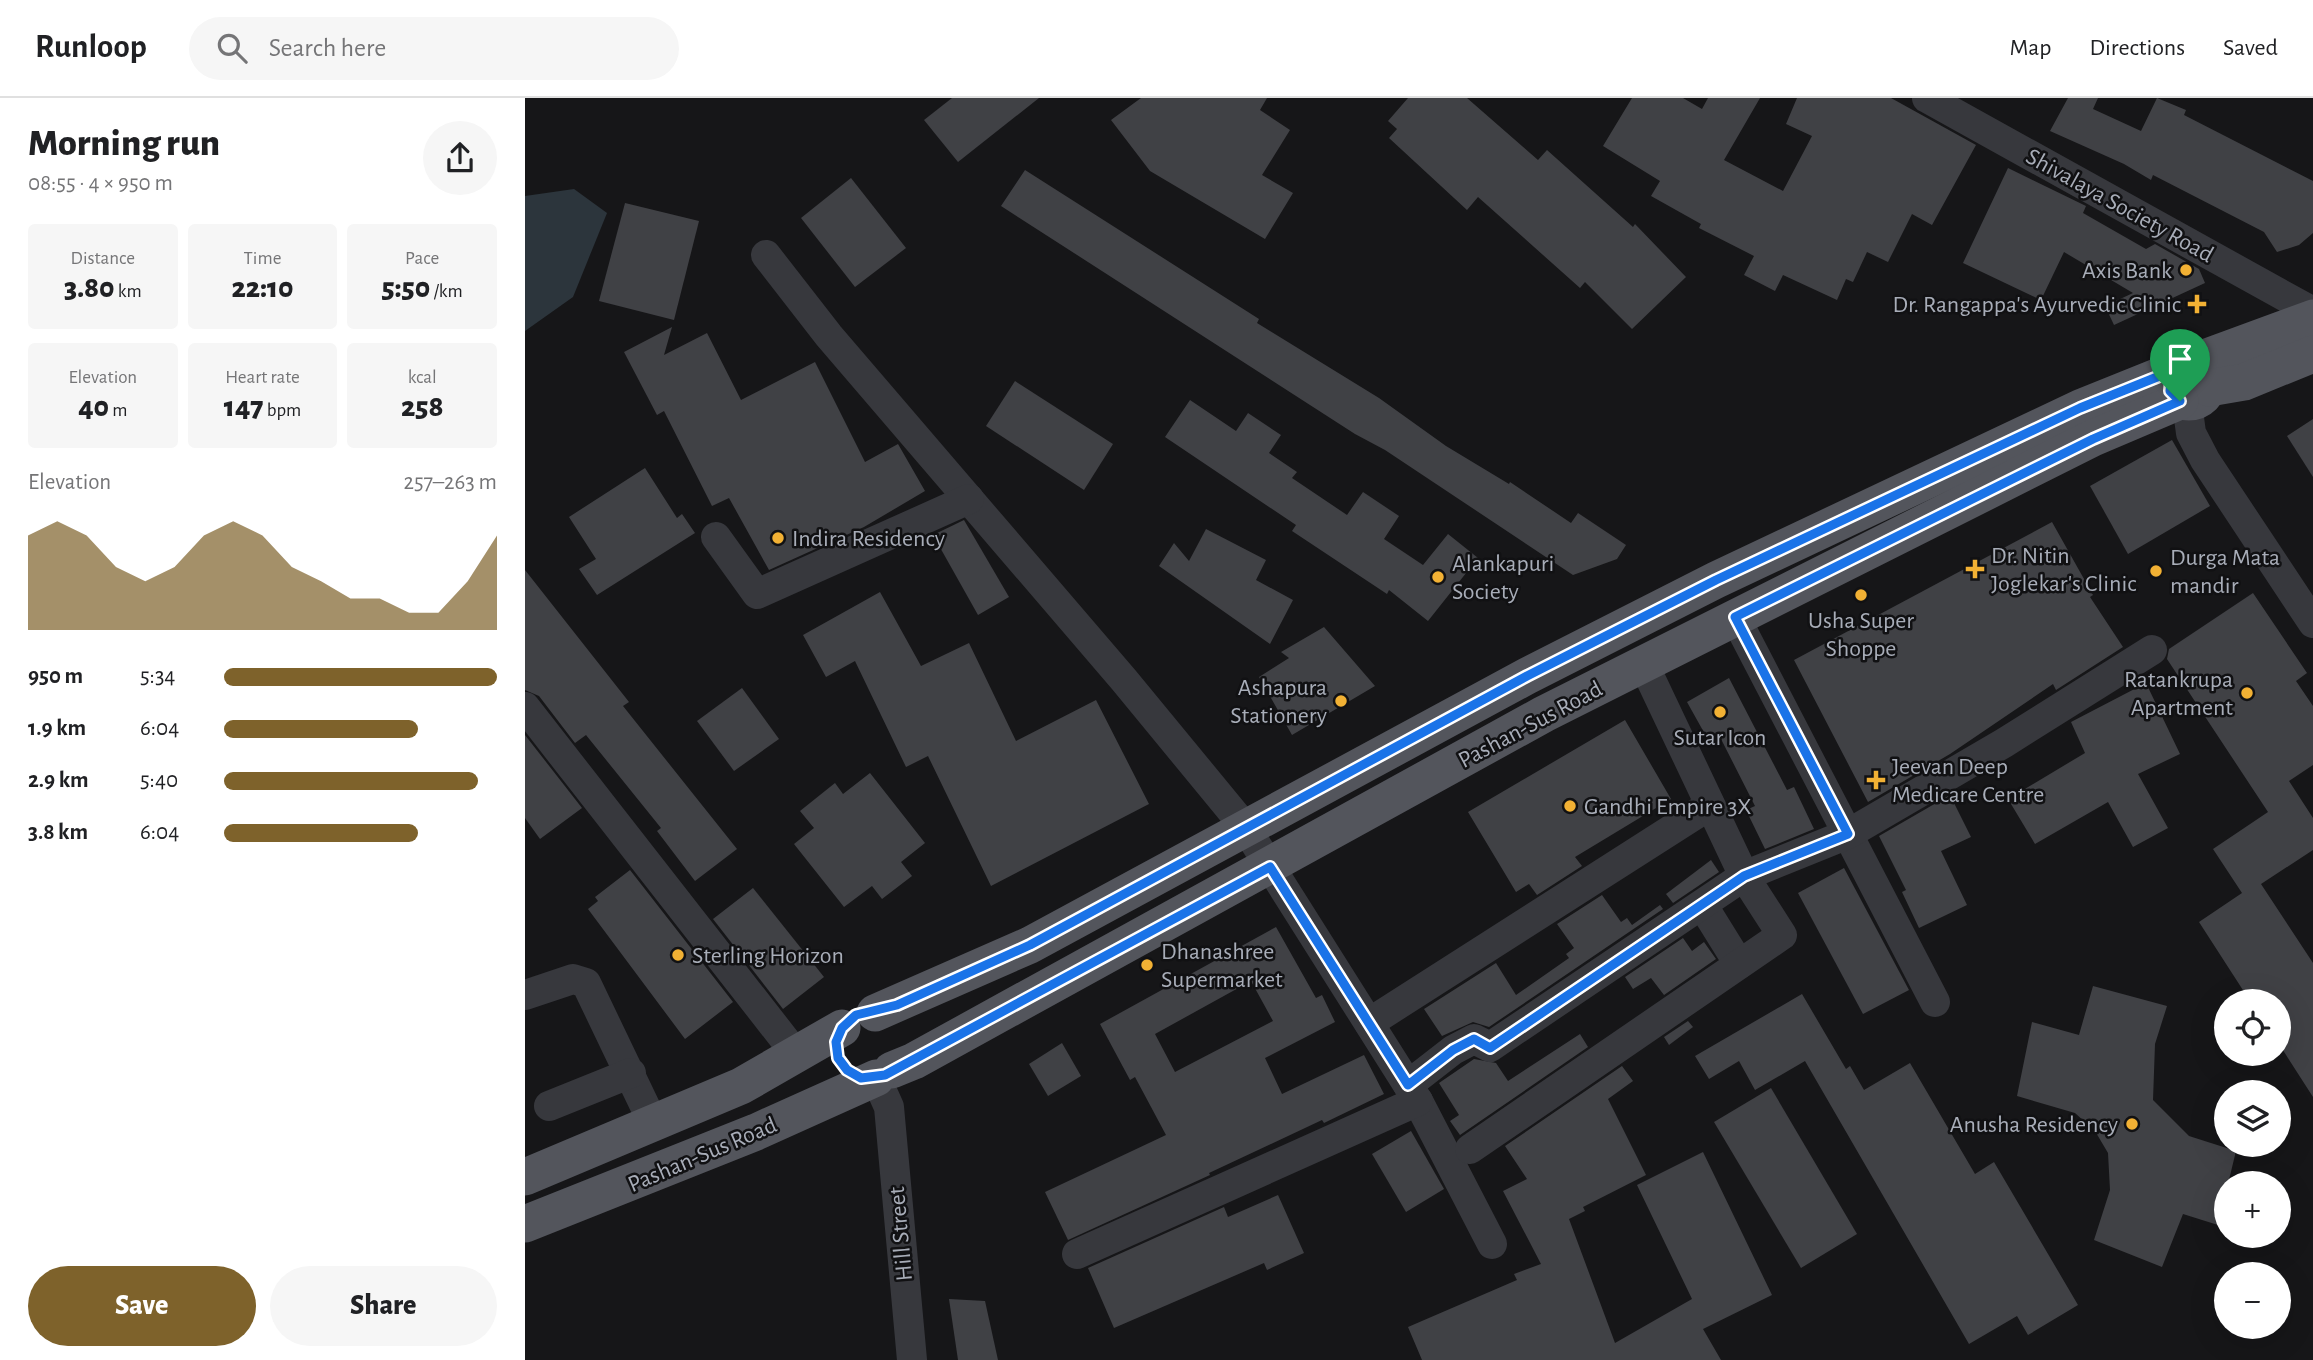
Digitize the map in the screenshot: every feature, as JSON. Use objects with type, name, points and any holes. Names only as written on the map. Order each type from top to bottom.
[{"type":"main road","name":"Pashan-Sus Road","points":[[525,1224],[756,1132],[886,1085],[914,1061],[1544,714],[2093,439],[2313,318]]},
{"type":"main road","name":"Pashan-Sus Road","points":[[875,1013],[1030,945],[1527,676],[1716,580],[2080,408],[2190,388],[2244,382],[2313,354]]},
{"type":"main road","points":[[875,1013],[894,1024],[903,1043],[901,1057],[886,1085],[861,1078],[847,1070],[838,1058],[836,1042],[842,1028],[856,1015],[875,1013]]},
{"type":"main road","name":"Pashan-Sus Road","points":[[525,1177],[654,1125],[741,1086],[842,1028]]},
{"type":"street","name":"Shivalaya Society Road","points":[[1927,98],[2313,312]]},
{"type":"street","points":[[766,255],[829,336],[1245,827],[1413,1093],[1492,1244]]},
{"type":"street","points":[[2190,388],[2222,449],[2313,587]]},
{"type":"street","points":[[2190,388],[2191,433],[2205,460],[2313,623]]},
{"type":"street","points":[[716,537],[757,594],[969,499]]},
{"type":"street","points":[[1735,617],[1935,1002]]},
{"type":"street","points":[[1077,1254],[1413,1093],[1453,1050],[1474,1039],[1490,1048],[1744,876],[1848,834],[2004,743],[2152,650]]},
{"type":"street","points":[[1470,1149],[1782,935],[1744,876],[1643,663]]},
{"type":"street","points":[[525,707],[796,1054]]},
{"type":"street","points":[[1369,1023],[1710,805]]},
{"type":"street","points":[[1703,906],[1739,964]]},
{"type":"street","points":[[525,995],[573,979],[586,983],[654,1125]]},
{"type":"street","points":[[549,1106],[631,1073]]},
{"type":"street","name":"Hill Street","points":[[886,1085],[912,1360]]},
{"type":"shaded area","points":[[574,189],[607,213],[573,297],[525,331],[525,196]]},
{"type":"building","points":[[952,98],[1039,98],[958,162],[924,120]]},
{"type":"building","points":[[1141,98],[1267,98],[1260,110],[1290,130],[1262,175],[1293,193],[1265,239],[1150,171],[1111,120]]},
{"type":"building","points":[[1408,98],[1467,98],[1538,160],[1547,150],[1633,227],[1635,224],[1686,277],[1632,329],[1585,282],[1580,288],[1478,197],[1467,210],[1389,138],[1397,129],[1388,121]]},
{"type":"building","points":[[1632,98],[1683,98],[1702,109],[1708,98],[1760,98],[1724,160],[1783,191],[1812,136],[1786,124],[1797,98],[1891,98],[1976,145],[1932,225],[1912,214],[1888,262],[1867,252],[1853,282],[1846,279],[1837,300],[1783,275],[1775,291],[1744,275],[1754,256],[1699,228],[1701,224],[1651,196],[1660,181],[1603,146]]},
{"type":"building","points":[[2068,98],[2098,98],[2093,109],[2141,131],[2157,98],[2186,110],[2184,115],[2313,181],[2313,233],[2299,245],[2277,252],[2264,232],[2153,175],[2151,180],[2124,164],[2050,131]]},
{"type":"building","points":[[2008,168],[2086,206],[2083,213],[2146,249],[2155,244],[2199,269],[2205,283],[2114,325],[2105,306],[2133,293],[2064,252],[2041,300],[1963,263]]},
{"type":"building","points":[[1025,170],[1259,319],[1257,323],[1379,398],[1446,446],[1509,484],[1510,482],[1571,523],[1578,513],[1626,545],[1617,559],[1573,575],[1385,450],[1355,434],[1001,206]]},
{"type":"building","points":[[851,178],[906,248],[855,287],[801,218]]},
{"type":"building","points":[[625,203],[699,221],[674,320],[599,301]]},
{"type":"building","points":[[672,327],[664,355],[707,333],[741,400],[815,362],[865,462],[898,444],[925,491],[864,527],[769,570],[729,498],[712,506],[664,411],[657,415],[624,352]]},
{"type":"building","points":[[1015,381],[1113,444],[1084,490],[986,426]]},
{"type":"building","points":[[1190,400],[1236,431],[1248,413],[1281,435],[1269,453],[1297,472],[1292,478],[1347,515],[1363,492],[1399,516],[1384,539],[1423,565],[1448,534],[1478,558],[1428,621],[1389,590],[1387,594],[1292,531],[1296,525],[1165,437]]},
{"type":"building","points":[[2313,419],[2313,477],[2287,436]]},
{"type":"building","points":[[2172,440],[2210,506],[2128,554],[2090,486]]},
{"type":"building","points":[[645,468],[677,518],[682,514],[695,533],[597,595],[579,569],[596,559],[569,517]]},
{"type":"building","points":[[964,520],[1009,597],[978,615],[933,535]]},
{"type":"building","points":[[2052,522],[2093,595],[2090,597],[2123,647],[2056,690],[2053,684],[1950,754],[1868,802],[1794,660]]},
{"type":"building","points":[[1206,529],[1266,560],[1256,580],[1293,600],[1270,644],[1159,566],[1174,543],[1189,561]]},
{"type":"building","points":[[525,570],[629,702],[623,706],[737,849],[695,881],[657,831],[661,828],[586,735],[575,743],[539,696],[525,690]]},
{"type":"building","points":[[880,592],[921,666],[969,643],[1016,741],[1096,700],[1149,804],[991,886],[928,756],[906,767],[855,661],[826,677],[803,635]]},
{"type":"building","points":[[2253,593],[2307,673],[2296,681],[2313,706],[2313,765],[2289,781],[2313,818],[2313,850],[2261,884],[2313,963],[2313,1097],[2291,1063],[2291,989],[2242,989],[2199,922],[2242,893],[2213,849],[2268,812],[2167,659],[2169,649]]},
{"type":"building","points":[[1324,627],[1375,686],[1292,735],[1259,677],[1289,658],[1281,652]]},
{"type":"building","points":[[1729,678],[1787,790],[1794,787],[1814,829],[1765,849],[1746,810],[1755,806],[1721,739],[1711,745],[1687,702]]},
{"type":"building","points":[[2146,683],[2180,754],[2138,774],[2168,828],[2133,847],[2108,802],[2035,844],[2008,799],[2085,753],[2071,722]]},
{"type":"building","points":[[742,688],[779,739],[734,771],[697,721]]},
{"type":"building","name":"Gandhi Empire 3X","points":[[1625,720],[1671,799],[1575,857],[1582,866],[1537,895],[1529,884],[1516,892],[1468,812]]},
{"type":"building","points":[[525,735],[582,808],[540,839],[525,818]]},
{"type":"building","points":[[870,773],[925,843],[901,862],[912,876],[882,899],[872,886],[844,907],[794,844],[814,828],[800,811],[835,783],[843,794]]},
{"type":"building","points":[[1950,795],[1971,837],[1941,851],[1967,905],[1919,928],[1902,892],[1906,890],[1879,836]]},
{"type":"building","points":[[1711,860],[1719,872],[1673,903],[1666,894]]},
{"type":"building","points":[[1844,868],[1909,990],[1863,1014],[1798,893]]},
{"type":"building","name":"Sterling Horizon","points":[[630,870],[733,1002],[685,1039],[588,909],[598,901],[595,897]]},
{"type":"building","points":[[753,888],[824,977],[783,1009],[713,919]]},
{"type":"building","points":[[1602,895],[1621,922],[1627,918],[1632,925],[1660,905],[1663,909],[1489,1027],[1473,1022],[1442,1036],[1424,1009],[1496,963],[1516,995],[1569,958],[1566,954],[1574,948],[1557,924]]},
{"type":"building","points":[[1276,927],[1316,998],[1322,995],[1335,1022],[1265,1058],[1282,1094],[1364,1055],[1384,1094],[1324,1123],[1322,1120],[1068,1240],[1045,1192],[1166,1135],[1135,1077],[1130,1080],[1100,1024]],"holes":[[[1251,981],[1273,1021],[1175,1072],[1155,1034]]]},
{"type":"building","points":[[1683,938],[1692,951],[1704,942],[1716,959],[1664,995],[1651,978],[1633,989],[1625,977]]},
{"type":"building","name":"Anusha Residency","points":[[2093,986],[2167,1006],[2155,1044],[2153,1100],[2189,1136],[2214,1144],[2214,1157],[2235,1157],[2231,1171],[2214,1171],[2214,1224],[2183,1214],[2162,1267],[2094,1240],[2110,1190],[2108,1153],[2095,1131],[2075,1113],[2017,1096],[2032,1022],[2079,1035]]},
{"type":"building","points":[[1802,994],[1846,1069],[1850,1066],[1864,1090],[1910,1063],[1975,1174],[1994,1162],[2078,1305],[2028,1335],[2017,1316],[1969,1344],[1805,1061],[1755,1090],[1739,1061],[1709,1079],[1695,1056]]},
{"type":"building","points":[[1688,1021],[1693,1027],[1669,1045],[1664,1037]]},
{"type":"building","points":[[1580,1034],[1588,1047],[1460,1135],[1450,1121],[1459,1115],[1439,1083],[1474,1059],[1496,1063],[1508,1081]]},
{"type":"building","points":[[1062,1043],[1081,1076],[1048,1096],[1029,1064]]},
{"type":"building","points":[[1622,1066],[1633,1081],[1608,1099],[1646,1175],[1583,1207],[1585,1211],[1569,1219],[1615,1343],[1692,1299],[1637,1185],[1703,1152],[1772,1295],[1703,1329],[1721,1360],[1422,1360],[1408,1327],[1517,1280],[1514,1274],[1541,1264],[1503,1191],[1527,1179],[1505,1146]]},
{"type":"building","points":[[1771,1088],[1857,1234],[1801,1268],[1714,1122]]},
{"type":"building","points":[[1411,1131],[1444,1189],[1406,1212],[1372,1154]]},
{"type":"building","points":[[1278,1195],[1304,1253],[1267,1270],[1264,1263],[1114,1328],[1088,1268],[1224,1207],[1228,1217]]},
{"type":"building","points":[[949,1299],[985,1301],[998,1360],[958,1360]]},
{"type":"place","name":"Axis Bank","points":[[2186,270]]},
{"type":"place","name":"Dr. Rangappa's Ayurvedic Clinic","points":[[2197,304]]},
{"type":"place","name":"Indira Residency","points":[[778,538]]},
{"type":"place","name":"Dr. Nitin Joglekar's Clinic","points":[[1975,569]]},
{"type":"place","name":"Durga Mata mandir","points":[[2156,571]]},
{"type":"place","name":"Alankapuri Society","points":[[1438,577]]},
{"type":"place","name":"Usha Super Shoppe","points":[[1861,595]]},
{"type":"place","name":"Ratankrupa Apartment","points":[[2247,693]]},
{"type":"place","name":"Ashapura Stationery","points":[[1341,701]]},
{"type":"place","name":"Sutar Icon","points":[[1720,712]]},
{"type":"place","name":"Jeevan Deep Medicare Centre","points":[[1876,780]]},
{"type":"place","name":"Gandhi Empire 3X","points":[[1570,806]]},
{"type":"place","name":"Sterling Horizon","points":[[678,955]]},
{"type":"place","name":"Dhanashree Supermarket","points":[[1147,965]]},
{"type":"place","name":"Anusha Residency","points":[[2132,1124]]},
{"type":"route","points":[[2172,371],[2169,377],[2170,391],[2180,401],[2093,439],[1735,617],[1848,834],[1744,876],[1490,1048],[1474,1039],[1453,1050],[1408,1085],[1270,867],[885,1075],[861,1078],[847,1070],[838,1058],[836,1042],[842,1028],[856,1015],[875,1013],[897,1005],[1030,945],[1527,676],[1716,580],[2080,408],[2172,371]]}]
